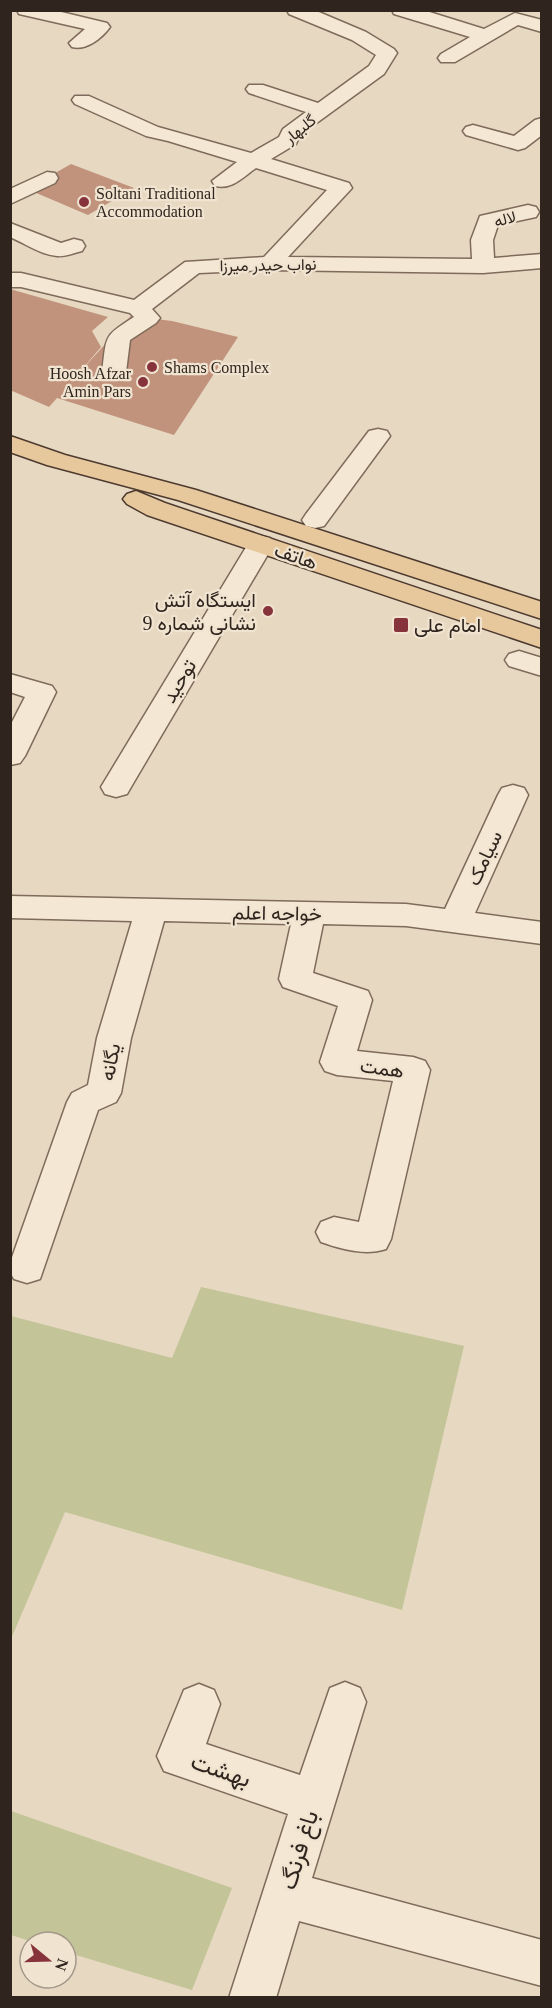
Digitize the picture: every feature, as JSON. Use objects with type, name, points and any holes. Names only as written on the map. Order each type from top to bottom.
[{"type":"main road","name":"هاتف","points":[[10,443],[56,460],[187,495],[542,611]]},
{"type":"main road","name":"هاتف","points":[[56,460],[156,509],[542,639]]},
{"type":"main road","points":[[187,495],[315,520],[542,592]]},
{"type":"street","points":[[26,10],[100,27],[79,43]]},
{"type":"street","name":"گلبهار","points":[[253,160],[289,140],[290,133],[377,70],[387,53],[359,36],[296,10]]},
{"type":"street","points":[[401,10],[487,36]]},
{"type":"street","points":[[448,58],[515,19],[542,26]]},
{"type":"street","points":[[255,89],[322,111]]},
{"type":"street","points":[[82,100],[153,132],[171,135],[253,160]]},
{"type":"street","points":[[473,130],[518,144],[542,124]]},
{"type":"street","points":[[223,181],[253,160]]},
{"type":"street","name":"گلبهار","points":[[253,160],[341,188],[270,263]]},
{"type":"street","points":[[10,198],[47,178]]},
{"type":"street","name":"لاله","points":[[483,266],[482,240],[488,221],[528,212]]},
{"type":"street","points":[[10,229],[60,250],[74,246]]},
{"type":"street","name":"نواب حیدر میرزا","points":[[138,308],[193,267],[270,263],[483,266],[542,261]]},
{"type":"street","points":[[10,280],[21,280],[138,308],[148,318],[119,337],[114,372]]},
{"type":"street","points":[[315,520],[378,436]]},
{"type":"street","name":"توحید","points":[[116,787],[261,544]]},
{"type":"street","points":[[10,682],[42,692],[10,756]]},
{"type":"street","name":"سیامک","points":[[455,922],[513,795]]},
{"type":"street","name":"خواجه اعلم","points":[[10,907],[406,915],[542,933]]},
{"type":"street","name":"یگانه","points":[[27,1269],[84,1102],[104,1093],[114,1038],[151,910]]},
{"type":"street","name":"همت","points":[[309,913],[295,979],[356,1000],[337,1062],[413,1070],[373,1239],[334,1232]]},
{"type":"street","name":"باغ فرنگ","points":[[252,1998],[345,1702]]},
{"type":"street","name":"بهشت","points":[[199,1704],[179,1756],[314,1801]]},
{"type":"street","points":[[285,1894],[542,1963]]},
{"type":"green space","points":[[201,1287],[464,1346],[402,1610],[65,1512],[11,1639],[11,1316],[172,1358]]},
{"type":"green space","points":[[11,1811],[232,1888],[192,1990],[78,1956],[78,1930],[18,1930],[18,1937],[11,1935]]},
{"type":"building","name":"Soltani Traditional Accommodation","points":[[71,164],[134,188],[88,215],[27,189]]},
{"type":"building","name":"Shams Complex","points":[[10,289],[108,317],[92,331],[101,347],[78,374],[138,308],[148,318],[172,321],[238,337],[174,435],[57,398],[49,407],[10,390]]},
{"type":"place","name":"Soltani Traditional Accommodation","points":[[84,202]]},
{"type":"place","name":"Shams Complex","points":[[152,367]]},
{"type":"place","name":"Hoosh Afzar Amin Pars","points":[[143,382]]},
{"type":"place","name":"ایستگاه آتش نشانی شماره 9","points":[[268,611]]},
{"type":"place","name":"امام علی","points":[[401,625]]}]
